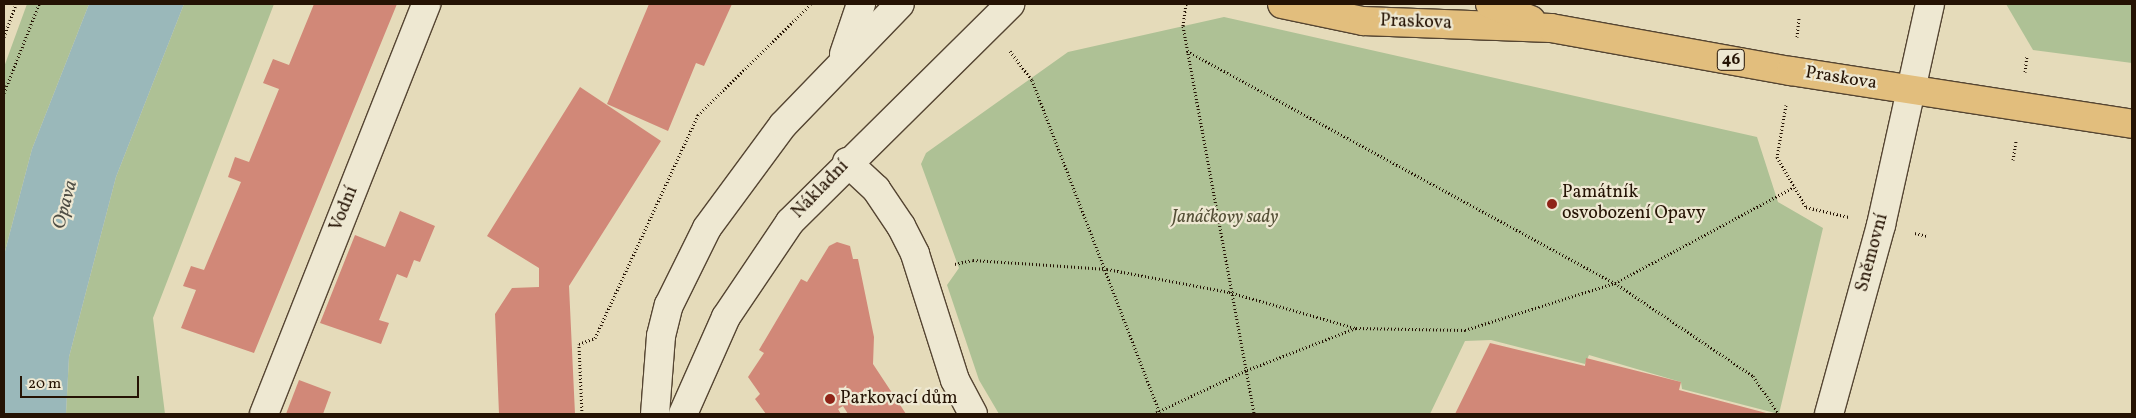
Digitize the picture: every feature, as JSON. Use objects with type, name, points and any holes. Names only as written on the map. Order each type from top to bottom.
[{"type":"main road","name":"Praskova","points":[[1282,4],[1363,21],[1551,28],[1791,71],[2132,124]]},
{"type":"main road","name":"Praskova","points":[[1490,4],[1551,28]]},
{"type":"street","name":"Vodní","points":[[264,414],[426,4]]},
{"type":"street","points":[[840,63],[861,4]]},
{"type":"street","points":[[655,414],[661,336],[684,271],[739,181],[783,125],[840,63],[900,4]]},
{"type":"street","name":"Nákladní","points":[[683,414],[726,317],[753,272],[790,222],[847,162],[990,26],[1010,4]]},
{"type":"street","name":"Sněmovní","points":[[1829,414],[1881,225],[1930,4]]},
{"type":"street","points":[[847,162],[876,189],[902,226],[955,380],[973,414]]},
{"type":"path","points":[[4,37],[16,4]]},
{"type":"path","points":[[4,93],[39,4]]},
{"type":"path","points":[[582,414],[579,344],[595,338],[698,115],[811,4]]},
{"type":"path","points":[[1186,4],[1183,26],[1187,51],[1229,292],[1247,370],[1254,414]]},
{"type":"path","points":[[1800,18],[1777,157],[1794,187],[1806,206],[1927,236]]},
{"type":"path","points":[[990,26],[1032,80],[1106,269],[1159,412]]},
{"type":"path","points":[[1187,51],[1615,283],[1753,376],[1779,414]]},
{"type":"path","points":[[919,271],[973,260],[1106,269],[1229,292],[1356,328],[1465,330],[1615,283],[1794,187]]},
{"type":"path","points":[[1153,414],[1247,370],[1356,328]]},
{"type":"green space","points":[[27,4],[89,4],[32,149],[4,255],[4,67]]},
{"type":"green space","points":[[184,4],[274,4],[153,318],[165,414],[66,414],[69,357],[116,177]]},
{"type":"green space","points":[[2006,4],[2132,4],[2132,63],[2033,50]]},
{"type":"green space","name":"Janáčkovy sady","points":[[1224,17],[1757,137],[1778,202],[1823,228],[1779,414],[1682,389],[1681,382],[1589,355],[1585,364],[1491,340],[1465,341],[1430,414],[999,414],[979,380],[947,285],[959,268],[921,164],[926,153],[1068,52]]},
{"type":"water","name":"Opava","points":[[89,4],[184,4],[116,177],[69,357],[66,414],[4,414],[4,255],[32,149]]},
{"type":"building","points":[[314,4],[397,4],[254,353],[181,328],[196,290],[183,286],[191,266],[204,270],[241,182],[228,177],[235,157],[249,162],[279,89],[263,83],[273,59],[289,65]]},
{"type":"building","points":[[649,4],[732,4],[704,66],[696,63],[668,131],[607,104]]},
{"type":"building","points":[[580,87],[661,141],[569,286],[575,414],[499,414],[495,314],[512,288],[539,287],[539,268],[487,236]]},
{"type":"building","points":[[400,211],[435,226],[420,262],[414,260],[407,278],[397,274],[379,320],[389,323],[381,344],[320,323],[355,235],[385,247]]},
{"type":"building","points":[[837,242],[850,246],[853,259],[858,259],[874,337],[873,364],[906,414],[848,414],[843,406],[838,409],[841,414],[766,414],[755,399],[760,394],[748,377],[764,353],[759,350],[801,279],[807,282],[829,246]]},
{"type":"building","points":[[1490,343],[1585,366],[1586,358],[1681,382],[1679,390],[1770,414],[1455,414]]},
{"type":"building","points":[[299,380],[331,392],[323,414],[286,414]]},
{"type":"place","name":"Památník osvobození Opavy","points":[[1552,204]]},
{"type":"place","name":"Parkovací dům","points":[[830,399]]}]
